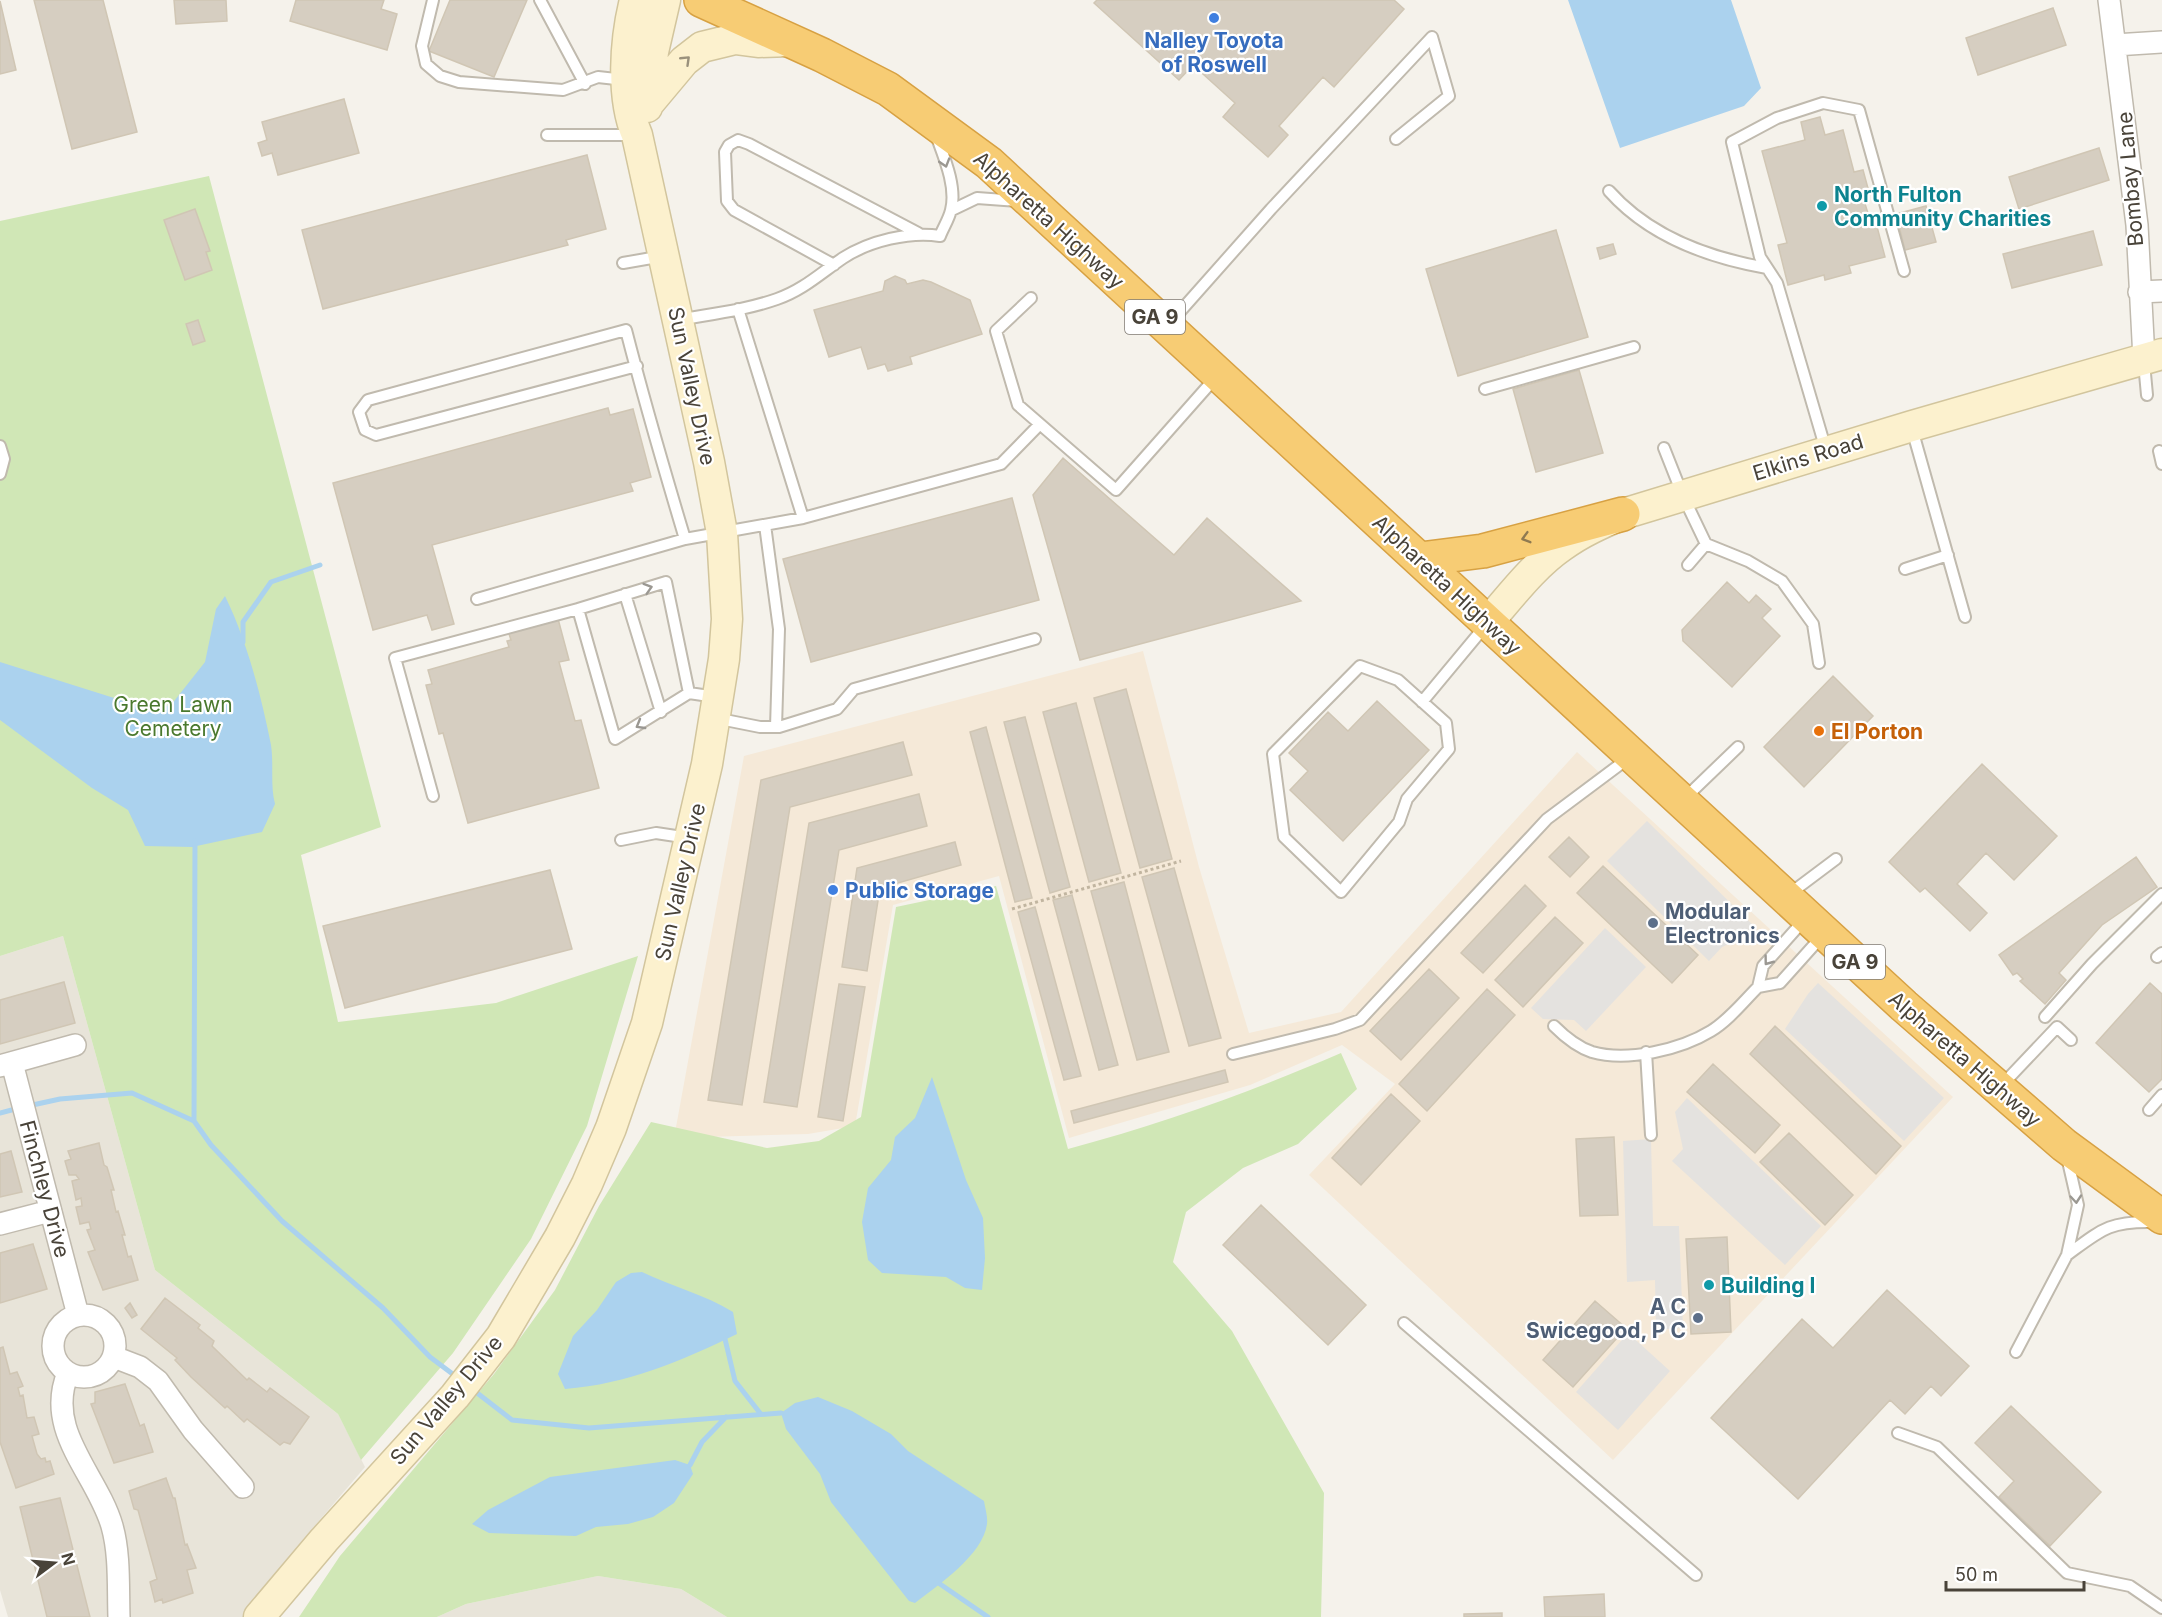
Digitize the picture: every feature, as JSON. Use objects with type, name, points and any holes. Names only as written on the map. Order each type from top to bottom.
[{"type":"highway","name":"Alpharetta Highway","points":[[701,0],[859,73],[929,118],[989,163],[1805,916],[1998,1089],[2064,1144],[2162,1217]]},
{"type":"highway","points":[[748,0],[791,41]]},
{"type":"highway","points":[[1420,559],[1483,551],[1623,514]]},
{"type":"street","name":"Sun Valley Drive","points":[[259,1617],[324,1540],[441,1412],[477,1369],[522,1303],[560,1237],[611,1128],[647,1023],[690,838],[717,708],[727,620],[722,533],[637,135],[627,108],[627,81],[635,0]]},
{"type":"street","points":[[637,135],[646,121],[653,52],[665,0]]},
{"type":"street","name":"Bombay Lane","points":[[2109,0],[2137,225],[2139,292],[2153,357]]},
{"type":"street","points":[[648,104],[684,61],[702,47],[735,39],[758,42],[791,41]]},
{"type":"street","points":[[2115,45],[2162,42]]},
{"type":"street","points":[[2139,292],[2162,291]]},
{"type":"street","name":"Elkins Road","points":[[1488,622],[1536,568],[1561,546],[1588,530],[1623,514],[1911,426],[2153,357]]},
{"type":"street","points":[[6,1065],[75,1045]]},
{"type":"street","name":"Finchley Drive","points":[[6,1065],[50,1211],[78,1315]]},
{"type":"street","points":[[0,1224],[50,1211]]},
{"type":"street","points":[[78,1315],[97,1317],[111,1329],[116,1347],[114,1357],[105,1370],[91,1377],[68,1373],[56,1359],[54,1340],[62,1324],[78,1315]]},
{"type":"street","points":[[114,1357],[140,1367],[158,1381],[193,1430],[243,1486]]},
{"type":"street","points":[[68,1373],[62,1401],[63,1423],[71,1445],[101,1497],[113,1528],[119,1617]]},
{"type":"street","name":"Sun Valley Drive","points":[[282,1617],[324,1540]]},
{"type":"lane","points":[[433,0],[422,46],[426,63],[440,76],[459,82],[563,90],[585,84],[598,77],[627,81]]},
{"type":"lane","points":[[540,0],[585,84]]},
{"type":"lane","points":[[1166,327],[1271,209],[1432,37],[1449,96],[1396,139]]},
{"type":"lane","points":[[1827,451],[1777,283],[1760,257],[1732,142],[1777,118],[1823,103],[1859,110],[1904,271]]},
{"type":"lane","points":[[834,266],[734,210],[727,201],[725,152],[729,145],[738,140],[749,144],[918,233],[940,236],[952,210],[948,171],[929,118]]},
{"type":"lane","points":[[547,135],[637,135]]},
{"type":"lane","points":[[1609,191],[1622,205],[1673,239],[1727,261],[1767,268]]},
{"type":"lane","points":[[952,210],[977,198],[996,198],[1033,204]]},
{"type":"lane","points":[[678,320],[778,299],[813,282],[844,257],[874,244],[918,233]]},
{"type":"lane","points":[[623,263],[663,256]]},
{"type":"lane","points":[[1031,298],[996,331],[1018,405],[1116,490],[1219,375]]},
{"type":"lane","points":[[738,309],[803,518]]},
{"type":"lane","points":[[637,366],[376,435],[365,430],[359,412],[368,400],[626,330],[637,366],[685,538]]},
{"type":"lane","points":[[1485,389],[1634,347]]},
{"type":"lane","points":[[2147,395],[2153,357]]},
{"type":"lane","points":[[477,599],[685,538],[803,518],[1001,464],[1040,424]]},
{"type":"lane","points":[[1911,426],[1965,617]]},
{"type":"lane","points":[[0,446],[4,459],[0,474]]},
{"type":"lane","points":[[1665,448],[1683,496],[1706,544],[1748,561],[1782,581],[1813,624],[1819,663]]},
{"type":"lane","points":[[2159,451],[2162,464]]},
{"type":"lane","points":[[765,525],[779,628],[776,727]]},
{"type":"lane","points":[[1688,565],[1706,544]]},
{"type":"lane","points":[[1905,569],[1948,555]]},
{"type":"lane","points":[[433,796],[395,658],[578,609],[666,582],[689,693]]},
{"type":"lane","points":[[625,594],[661,712]]},
{"type":"lane","points":[[578,609],[615,739],[689,693]]},
{"type":"lane","points":[[1422,702],[1488,622]]},
{"type":"lane","points":[[689,693],[759,727],[776,727],[837,709],[854,689],[1035,639]]},
{"type":"lane","points":[[1360,666],[1398,680],[1422,702],[1446,723],[1449,749],[1407,799],[1399,822],[1341,892],[1284,837],[1273,754],[1360,666]]},
{"type":"lane","points":[[1681,801],[1738,747]]},
{"type":"lane","points":[[1233,1054],[1335,1029],[1360,1020],[1547,819],[1632,756]]},
{"type":"lane","points":[[621,840],[656,833],[690,838]]},
{"type":"lane","points":[[1758,987],[1780,983],[1805,916],[1836,859]]},
{"type":"lane","points":[[2045,1017],[2092,964],[2162,894]]},
{"type":"lane","points":[[1554,1026],[1567,1039],[1592,1052],[1619,1055],[1663,1050],[1713,1031],[1758,987],[1763,966],[1805,916]]},
{"type":"lane","points":[[1998,1089],[2057,1028],[2071,1040]]},
{"type":"lane","points":[[1646,1052],[1651,1135]]},
{"type":"lane","points":[[2149,1110],[2162,1095]]},
{"type":"lane","points":[[2016,1352],[2067,1255],[2078,1205],[2064,1144]]},
{"type":"lane","points":[[2067,1255],[2105,1227],[2128,1221],[2162,1223]]},
{"type":"lane","points":[[1404,1323],[1696,1575]]},
{"type":"lane","points":[[1898,1433],[1937,1447],[2067,1573],[2130,1586],[2162,1608]]},
{"type":"path","points":[[1012,909],[1181,861]]},
{"type":"shaded area","points":[[1143,651],[1199,867],[1249,1033],[1341,1012],[1577,752],[1953,1097],[1613,1460],[1309,1175],[1395,1084],[1342,1045],[1250,1085],[1069,1138],[999,876],[893,905],[855,1126],[808,1134],[674,1138],[744,756]]},
{"type":"shaded area","points":[[1647,821],[1755,927],[1745,937],[1722,947],[1709,961],[1607,861]]},
{"type":"shaded area","points":[[1605,928],[1646,967],[1586,1031],[1574,1020],[1543,1019],[1531,1008]]},
{"type":"shaded area","points":[[63,936],[155,1270],[338,1414],[365,1467],[300,1543],[257,1605],[244,1617],[8,1617],[0,1590],[0,956]]},
{"type":"shaded area","points":[[1818,983],[1944,1098],[1904,1141],[1785,1029]]},
{"type":"shaded area","points":[[1687,1098],[1821,1226],[1785,1265],[1672,1161],[1683,1149],[1675,1112]]},
{"type":"shaded area","points":[[1651,1139],[1653,1226],[1679,1226],[1683,1328],[1656,1330],[1655,1280],[1627,1282],[1623,1141]]},
{"type":"shaded area","points":[[1628,1333],[1670,1371],[1618,1430],[1576,1392]]},
{"type":"shaded area","points":[[598,1576],[681,1589],[727,1617],[437,1617],[466,1604]]},
{"type":"green space","name":"Green Lawn Cemetery","points":[[209,176],[381,827],[301,855],[338,1022],[496,1003],[638,956],[587,1126],[531,1239],[453,1353],[361,1460],[338,1414],[155,1270],[63,936],[0,956],[0,221]]},
{"type":"green space","points":[[996,886],[1068,1149],[1206,1106],[1341,1053],[1357,1089],[1298,1144],[1243,1168],[1186,1212],[1173,1262],[1232,1331],[1324,1493],[1321,1617],[727,1617],[681,1589],[598,1576],[466,1604],[437,1617],[299,1617],[340,1556],[494,1374],[555,1290],[599,1206],[651,1122],[767,1148],[819,1141],[861,1117],[896,907]]},
{"type":"water","points":[[1568,0],[1731,0],[1761,88],[1744,106],[1620,148]]},
{"type":"water","points":[[225,596],[247,650],[263,707],[271,745],[275,804],[262,832],[192,847],[145,846],[128,810],[92,788],[0,720],[0,662],[149,709],[171,705],[205,662],[216,609]]},
{"type":"water","points":[[932,1077],[966,1180],[983,1218],[985,1258],[982,1290],[965,1288],[946,1277],[882,1273],[868,1260],[862,1222],[868,1188],[891,1160],[895,1137],[915,1118]]},
{"type":"water","points":[[642,1272],[711,1300],[733,1312],[737,1334],[654,1370],[611,1382],[565,1389],[558,1374],[573,1336],[597,1310],[616,1282],[631,1273]]},
{"type":"water","points":[[818,1397],[852,1411],[891,1434],[908,1451],[984,1501],[987,1524],[984,1536],[977,1547],[969,1558],[947,1578],[915,1603],[909,1601],[831,1502],[820,1474],[786,1429],[781,1413],[795,1403]]},
{"type":"water","points":[[675,1460],[690,1465],[693,1474],[674,1503],[653,1517],[628,1524],[596,1527],[576,1536],[489,1533],[472,1524],[488,1510],[550,1477]]},
{"type":"building","points":[[34,0],[103,0],[137,132],[72,149]]},
{"type":"building","points":[[174,0],[226,0],[227,21],[176,24]]},
{"type":"building","points":[[296,0],[384,0],[381,9],[397,14],[387,50],[290,21]]},
{"type":"building","points":[[450,0],[527,0],[494,77],[429,51]]},
{"type":"building","points":[[1097,0],[1394,0],[1404,9],[1334,87],[1323,77],[1279,126],[1288,135],[1268,157],[1223,117],[1235,103],[1193,65],[1179,80],[1094,3]]},
{"type":"building","points":[[0,1],[16,70],[0,74]]},
{"type":"building","points":[[2053,8],[2066,45],[1978,75],[1966,38]]},
{"type":"building","points":[[344,99],[359,153],[278,175],[272,153],[262,156],[258,143],[267,140],[262,122]]},
{"type":"building","name":"North Fulton Community Charities","points":[[1820,117],[1825,135],[1843,130],[1854,172],[1863,170],[1869,192],[1862,194],[1870,220],[1875,219],[1885,257],[1849,266],[1851,273],[1825,280],[1824,275],[1788,285],[1778,245],[1787,243],[1762,151],[1805,140],[1801,122]]},
{"type":"building","points":[[2099,148],[2109,180],[2019,209],[2009,177]]},
{"type":"building","points":[[587,155],[606,229],[566,240],[568,245],[323,309],[302,230]]},
{"type":"building","points":[[1926,206],[1936,242],[1905,250],[1896,214]]},
{"type":"building","points":[[195,209],[210,251],[206,252],[212,270],[185,280],[164,220]]},
{"type":"building","points":[[1556,230],[1588,337],[1458,376],[1426,269]]},
{"type":"building","points":[[2093,231],[2102,265],[2012,288],[2003,254]]},
{"type":"building","points":[[1613,244],[1616,254],[1600,259],[1597,248]]},
{"type":"building","points":[[895,276],[905,280],[907,284],[923,280],[931,282],[970,300],[982,334],[910,357],[912,364],[888,371],[885,364],[868,369],[861,347],[829,357],[814,310],[883,291],[885,281]]},
{"type":"building","points":[[198,320],[205,341],[193,345],[186,324]]},
{"type":"building","points":[[1579,370],[1603,453],[1536,472],[1513,389]]},
{"type":"building","points":[[608,408],[610,415],[633,409],[651,477],[630,483],[633,491],[432,545],[454,624],[432,630],[427,615],[373,630],[333,483]]},
{"type":"building","points":[[1063,458],[1174,555],[1207,518],[1301,601],[1080,660],[1033,495]]},
{"type":"building","points":[[1012,498],[1039,600],[811,662],[783,559]]},
{"type":"building","points":[[1727,582],[1749,603],[1756,595],[1771,609],[1762,618],[1780,636],[1732,687],[1683,641],[1682,630]]},
{"type":"building","points":[[557,615],[569,660],[559,662],[575,721],[581,720],[599,788],[468,823],[443,733],[439,734],[426,685],[432,684],[428,670],[509,647],[507,641],[511,640],[507,628]]},
{"type":"building","name":"El Porton","points":[[1833,676],[1873,716],[1804,787],[1764,747]]},
{"type":"building","points":[[1126,689],[1172,859],[1140,868],[1094,698]]},
{"type":"building","points":[[1377,701],[1429,750],[1343,841],[1290,790],[1308,771],[1289,753],[1328,712],[1348,731]]},
{"type":"building","points":[[1076,703],[1121,873],[1089,882],[1043,712]]},
{"type":"building","points":[[1025,717],[1070,887],[1050,893],[1004,722]]},
{"type":"building","points":[[986,727],[1032,898],[1015,902],[970,732]]},
{"type":"building","points":[[903,742],[912,775],[790,807],[742,1105],[708,1100],[761,780]]},
{"type":"building","points":[[1982,764],[2057,836],[2014,880],[1986,853],[1957,884],[1987,913],[1970,931],[1925,888],[1920,892],[1889,862]]},
{"type":"building","points":[[919,794],[927,826],[839,850],[797,1107],[764,1102],[809,823]]},
{"type":"building","points":[[1569,837],[1589,857],[1570,877],[1549,857]]},
{"type":"building","points":[[955,842],[961,865],[880,888],[867,971],[842,967],[857,868]]},
{"type":"building","points":[[2136,857],[2157,887],[2102,925],[2059,973],[2066,980],[2045,1004],[2020,981],[2023,979],[2017,973],[2013,975],[1999,955]]},
{"type":"building","points":[[1603,866],[1698,955],[1672,983],[1577,893]]},
{"type":"building","points":[[1174,868],[1221,1038],[1189,1046],[1142,877]]},
{"type":"building","points":[[550,870],[572,949],[345,1008],[323,926]]},
{"type":"building","points":[[1124,882],[1169,1052],[1137,1060],[1091,891]]},
{"type":"building","points":[[1525,885],[1546,906],[1483,973],[1461,953]]},
{"type":"building","points":[[1072,895],[1118,1065],[1099,1070],[1053,900]]},
{"type":"building","points":[[1035,907],[1081,1076],[1064,1080],[1018,912]]},
{"type":"building","points":[[1555,917],[1583,943],[1523,1007],[1495,980]]},
{"type":"building","points":[[1429,969],[1459,998],[1401,1060],[1370,1031]]},
{"type":"building","points":[[64,982],[75,1023],[0,1044],[0,1000]]},
{"type":"building","points":[[2150,983],[2162,994],[2162,1079],[2149,1092],[2096,1043]]},
{"type":"building","points":[[839,984],[865,987],[843,1121],[818,1117]]},
{"type":"building","points":[[1487,989],[1515,1015],[1427,1111],[1399,1084]]},
{"type":"building","points":[[1775,1026],[1901,1146],[1876,1174],[1750,1054]]},
{"type":"building","points":[[1713,1064],[1780,1125],[1755,1153],[1687,1092]]},
{"type":"building","points":[[1225,1070],[1228,1082],[1074,1123],[1071,1111]]},
{"type":"building","points":[[1391,1094],[1420,1121],[1361,1185],[1332,1158]]},
{"type":"building","points":[[1789,1133],[1853,1195],[1825,1225],[1760,1162]]},
{"type":"building","points":[[1614,1137],[1618,1215],[1580,1216],[1576,1139]]},
{"type":"building","points":[[99,1143],[104,1165],[107,1167],[114,1190],[111,1190],[125,1235],[122,1235],[128,1257],[131,1256],[138,1280],[103,1290],[88,1252],[95,1250],[87,1230],[91,1229],[89,1222],[80,1224],[76,1207],[82,1206],[81,1198],[76,1200],[72,1181],[79,1179],[76,1175],[69,1175],[65,1161],[71,1159],[68,1151]]},
{"type":"building","points":[[11,1151],[22,1192],[0,1197],[0,1154]]},
{"type":"building","points":[[1261,1205],[1366,1305],[1328,1345],[1223,1245]]},
{"type":"building","name":"Building I","points":[[1727,1237],[1731,1332],[1691,1334],[1686,1239]]},
{"type":"building","points":[[33,1244],[47,1289],[0,1303],[0,1253]]},
{"type":"building","points":[[1887,1290],[1969,1366],[1941,1396],[1931,1386],[1905,1414],[1890,1400],[1798,1499],[1711,1418],[1802,1319],[1833,1348]]},
{"type":"building","points":[[165,1298],[200,1325],[198,1328],[214,1341],[212,1346],[247,1380],[249,1378],[267,1392],[270,1388],[309,1417],[290,1444],[284,1442],[280,1445],[247,1419],[244,1422],[227,1406],[225,1408],[191,1377],[175,1360],[177,1358],[141,1329]]},
{"type":"building","points":[[1595,1301],[1626,1328],[1573,1387],[1543,1360]]},
{"type":"building","points":[[130,1303],[137,1315],[132,1318],[125,1308]]},
{"type":"building","points":[[3,1347],[10,1374],[17,1372],[23,1386],[18,1388],[20,1396],[23,1395],[27,1418],[34,1417],[39,1434],[32,1436],[37,1454],[41,1459],[45,1458],[46,1462],[50,1461],[54,1474],[16,1488],[0,1442],[0,1348]]},
{"type":"building","points":[[125,1384],[140,1426],[144,1424],[153,1452],[114,1463],[91,1404],[95,1403],[95,1392]]},
{"type":"building","points":[[2011,1406],[2101,1492],[2050,1546],[1999,1497],[2014,1481],[1975,1443]]},
{"type":"building","points":[[166,1478],[173,1498],[175,1498],[185,1545],[187,1544],[196,1568],[187,1570],[193,1593],[163,1603],[162,1599],[155,1602],[150,1582],[157,1579],[138,1510],[134,1509],[129,1491]]},
{"type":"building","points":[[60,1498],[90,1617],[47,1617],[20,1507]]},
{"type":"building","points":[[1604,1594],[1605,1617],[1545,1617],[1544,1597]]},
{"type":"building","points":[[1502,1613],[1502,1617],[1464,1617],[1464,1614]]},
{"type":"waterway","points":[[243,642],[243,622],[271,582],[320,565]]},
{"type":"waterway","points":[[194,1121],[195,841]]},
{"type":"waterway","points":[[28,1106],[60,1099],[132,1093],[194,1121],[211,1145],[282,1221],[383,1308],[430,1357],[458,1378]]},
{"type":"waterway","points":[[0,1113],[19,1108]]},
{"type":"waterway","points":[[725,1339],[735,1381],[760,1413]]},
{"type":"waterway","points":[[472,1389],[512,1420],[589,1428],[781,1413]]},
{"type":"waterway","points":[[690,1465],[702,1442],[726,1417]]},
{"type":"waterway","points":[[940,1584],[988,1617]]},
{"type":"place","name":"Nalley Toyota of Roswell","points":[[1214,18]]},
{"type":"place","name":"North Fulton Community Charities","points":[[1822,206]]},
{"type":"place","name":"El Porton","points":[[1819,731]]},
{"type":"place","name":"Public Storage","points":[[833,890]]},
{"type":"place","name":"Modular Electronics","points":[[1653,923]]},
{"type":"place","name":"Building I","points":[[1709,1285]]},
{"type":"place","name":"A C Swicegood, P C","points":[[1698,1318]]}]
